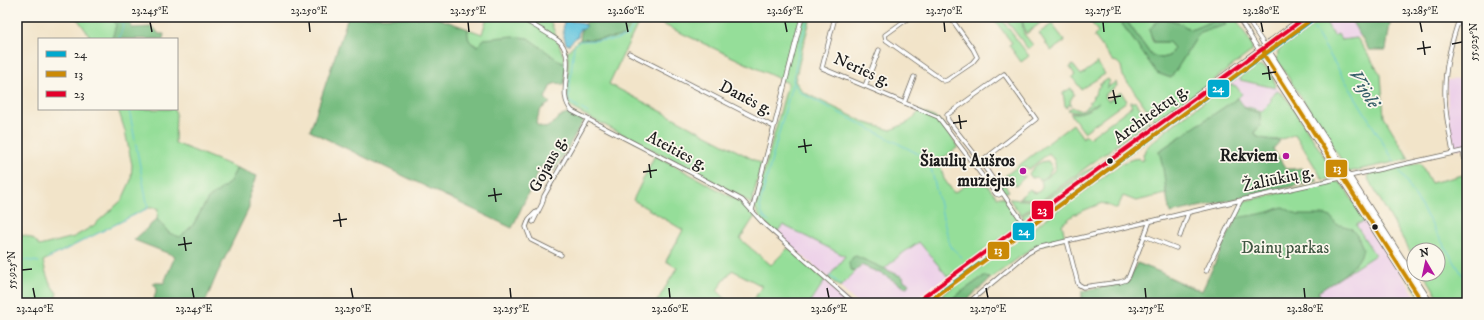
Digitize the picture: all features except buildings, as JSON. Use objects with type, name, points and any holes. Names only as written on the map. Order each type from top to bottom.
[{"type":"main road","name":"Architektų g.","points":[[1230,76],[1259,50],[1304,17]]},
{"type":"main road","name":"Architektų g.","points":[[917,303],[985,256],[1230,76],[1269,52],[1316,17]]},
{"type":"main road","points":[[1265,46],[1430,303]]},
{"type":"main road","points":[[1259,50],[1422,303]]},
{"type":"main road","name":"Architektų g.","points":[[926,303],[1024,224],[1065,197]]},
{"type":"street","name":"Ateities g.","points":[[520,17],[561,43],[566,56],[566,102],[572,111],[742,200],[764,223],[854,303]]},
{"type":"street","points":[[774,127],[802,17]]},
{"type":"street","name":"Neries g.","points":[[835,17],[822,68],[938,117],[996,194],[1000,195],[1002,193]]},
{"type":"street","points":[[910,17],[885,35],[886,40],[944,81],[972,63],[977,57],[950,17]]},
{"type":"street","points":[[1238,17],[1259,50]]},
{"type":"street","points":[[1246,17],[1265,46]]},
{"type":"street","points":[[1250,23],[1261,17]]},
{"type":"street","points":[[1453,153],[1446,118],[1445,86],[1447,64],[1460,17]]},
{"type":"street","points":[[864,86],[879,50]]},
{"type":"street","name":"Danės g.","points":[[629,53],[774,127],[752,210]]},
{"type":"street","points":[[981,162],[1036,119],[1004,74],[946,115],[948,120],[981,162],[1024,224]]},
{"type":"street","points":[[904,103],[914,77]]},
{"type":"street","name":"Gojaus g.","points":[[533,222],[544,196],[587,120]]},
{"type":"street","points":[[1465,150],[1467,172]]},
{"type":"street","name":"Žaliūkių g.","points":[[968,303],[1032,250],[1150,221],[1465,150]]},
{"type":"street","points":[[1206,271],[1241,200]]},
{"type":"street","points":[[538,210],[529,219],[526,227],[531,240],[561,255]]},
{"type":"street","points":[[1180,236],[1188,213]]},
{"type":"street","points":[[1067,241],[1076,283],[1083,287],[1120,282],[1126,280],[1129,276],[1150,221]]},
{"type":"street","points":[[1145,236],[1176,248]]},
{"type":"shaded area","points":[[1323,17],[1349,17],[1361,36],[1341,40],[1334,36]]},
{"type":"shaded area","points":[[1240,77],[1241,81],[1273,88],[1276,87],[1276,85],[1282,94],[1279,92],[1267,108],[1262,111],[1244,106],[1238,98],[1242,93],[1236,86],[1230,84]]},
{"type":"shaded area","points":[[1467,79],[1467,147],[1457,149],[1454,146],[1448,112],[1447,80]]},
{"type":"shaded area","points":[[1366,220],[1420,303],[1325,303],[1318,292],[1375,255],[1356,225]]},
{"type":"shaded area","points":[[783,224],[845,256],[828,278],[776,233]]},
{"type":"shaded area","points":[[919,241],[948,277],[911,303],[857,303],[840,287],[854,272],[849,263],[884,269]]},
{"type":"shaded area","points":[[825,280],[850,303],[810,303]]},
{"type":"green space","points":[[76,17],[99,17],[100,19],[102,17],[112,17],[116,25],[112,38],[91,38]]},
{"type":"green space","points":[[112,17],[131,17],[131,28],[153,27],[159,34],[164,34],[163,38],[112,38],[116,25]]},
{"type":"green space","points":[[348,17],[435,17],[468,29],[469,40],[472,44],[478,46],[484,39],[512,36],[528,38],[562,63],[566,63],[564,85],[557,83],[551,85],[545,98],[550,103],[541,109],[536,122],[537,125],[545,128],[550,126],[559,117],[570,113],[584,120],[554,171],[541,166],[512,228],[310,131]]},
{"type":"green space","points":[[487,17],[549,17],[566,63],[475,45],[468,38],[468,29],[482,34]]},
{"type":"green space","points":[[582,17],[634,17],[624,36],[580,40],[581,30],[587,26],[585,24],[588,20]]},
{"type":"green space","points":[[634,17],[641,17],[609,84],[762,164],[751,204],[700,174],[577,111],[569,105],[567,97],[567,52],[577,41],[580,40],[612,38],[631,25]]},
{"type":"green space","points":[[647,17],[811,17],[795,81],[803,92],[866,123],[891,130],[909,122],[920,111],[938,119],[944,125],[958,147],[939,161],[944,179],[954,193],[980,176],[997,197],[1003,197],[1021,221],[1021,224],[948,277],[919,242],[900,255],[884,269],[856,257],[850,269],[855,272],[840,287],[828,278],[845,256],[783,225],[776,233],[757,213],[755,205],[788,83]]},
{"type":"green space","points":[[992,17],[1000,17],[1029,56],[1021,62],[1009,45],[1012,43]]},
{"type":"green space","points":[[1004,17],[1013,17],[1016,21],[1021,17],[1024,34],[1033,45],[1028,49]]},
{"type":"green space","points":[[1026,17],[1048,17],[1026,34],[1022,20]]},
{"type":"green space","points":[[1083,17],[1117,17],[1157,73],[1171,78],[1200,32],[1225,25],[1221,17],[1235,17],[1251,43],[1252,51],[1157,123],[1123,76],[1121,66],[1117,62],[1113,61],[1094,36],[1098,32],[1089,19],[1086,21]]},
{"type":"green space","points":[[1117,17],[1124,17],[1151,55],[1161,58],[1169,56],[1174,48],[1169,42],[1154,42],[1149,30],[1161,17],[1178,22],[1191,30],[1212,21],[1213,17],[1221,17],[1226,25],[1200,32],[1171,78],[1157,73]]},
{"type":"green space","points":[[1124,17],[1213,17],[1213,21],[1191,30],[1178,22],[1149,30],[1153,42],[1169,42],[1174,48],[1169,56],[1161,58],[1151,55]]},
{"type":"green space","points":[[1319,17],[1323,17],[1334,36],[1338,34],[1341,40],[1357,38],[1381,75],[1384,117],[1409,159],[1349,172],[1277,60],[1278,51],[1281,46]]},
{"type":"green space","points":[[1349,17],[1391,17],[1386,50],[1369,50]]},
{"type":"green space","points":[[1052,24],[1065,41],[1051,51],[1039,33]]},
{"type":"green space","points":[[1097,62],[1105,74],[1081,89],[1072,77],[1075,75],[1070,67],[1073,65],[1081,75]]},
{"type":"green space","points":[[1255,65],[1264,67],[1269,71],[1276,85],[1275,88],[1240,80],[1246,71]]},
{"type":"green space","points":[[1108,79],[1110,82],[1108,84],[1109,86],[1106,88],[1116,82],[1117,86],[1104,95],[1108,101],[1121,92],[1127,101],[1084,132],[1070,113],[1078,113],[1086,111],[1099,102],[1081,112],[1073,112],[1068,110],[1072,107],[1079,110],[1084,109],[1090,104],[1089,102],[1095,95],[1098,89],[1097,88],[1100,87],[1099,85]]},
{"type":"green space","points":[[1230,84],[1236,86],[1242,94],[1238,98],[1159,151],[1164,168],[1166,194],[1136,201],[1123,196],[1117,209],[1102,203],[1075,214],[1062,224],[1065,238],[1032,248],[990,279],[984,276],[946,303],[931,303],[1122,163],[1133,159],[1139,158],[1141,161],[1144,159],[1143,155],[1146,148],[1151,143],[1174,124]]},
{"type":"green space","points":[[1286,85],[1345,175],[1344,176],[1286,88]]},
{"type":"green space","points":[[1071,88],[1074,94],[1070,101],[1071,105],[1068,105],[1067,108],[1065,106],[1063,93]]},
{"type":"green space","points":[[1277,91],[1290,103],[1334,172],[1335,174],[1332,178],[1323,180],[1295,134],[1275,140],[1255,136],[1254,133],[1260,124],[1260,113],[1247,109],[1244,106],[1262,111],[1269,104],[1271,98]]},
{"type":"green space","points":[[1238,98],[1246,109],[1260,113],[1261,124],[1254,132],[1255,136],[1280,141],[1273,149],[1286,169],[1301,168],[1318,181],[1170,213],[1163,166],[1159,151]]},
{"type":"green space","points":[[1136,102],[1149,121],[1042,200],[1019,198],[1029,190],[1035,193],[1039,192],[1042,187],[1041,181],[1050,175],[1055,169],[1055,162],[1049,153],[1029,169],[1025,166],[1018,171],[1022,177],[1026,176],[1016,186],[1009,176],[1002,181],[1009,191],[1008,192],[1004,192],[997,182],[1073,124],[1083,138],[1085,135],[1089,138],[1132,106],[1130,103]]},
{"type":"green space","points":[[118,110],[174,110],[176,113],[175,143],[237,168],[229,183],[208,199],[193,225],[180,238],[169,233],[157,219],[158,208],[148,208],[43,261],[49,282],[57,293],[54,303],[17,301],[17,234],[32,239],[39,246],[74,237],[93,226],[122,200],[131,180],[132,165],[125,131]]},
{"type":"green space","points":[[1177,114],[1177,116],[1067,196],[1067,195]]},
{"type":"green space","points":[[1150,122],[1153,126],[1118,152],[1116,150],[1117,147]]},
{"type":"green space","points":[[655,155],[744,204],[755,216],[740,239],[771,265],[788,248],[825,280],[810,303],[752,303],[762,286],[732,270],[717,290],[729,303],[656,303],[677,268],[666,261],[683,230],[633,200]]},
{"type":"green space","points":[[1048,161],[1052,167],[1048,175],[1040,180],[1037,177],[1032,178],[1029,174],[1034,167],[1039,163]]},
{"type":"green space","points":[[1419,163],[1431,183],[1467,174],[1467,303],[1442,303],[1429,282],[1446,282],[1446,242],[1406,242],[1406,244],[1367,177],[1370,173]]},
{"type":"green space","points":[[1095,167],[1027,219],[1024,219],[1022,216],[1082,173]]},
{"type":"green space","points":[[237,168],[257,176],[249,197],[249,208],[217,274],[205,303],[153,303],[157,287],[152,283],[164,283],[175,256],[134,240],[157,219],[169,233],[180,237],[193,225],[208,199],[229,183]]},
{"type":"green space","points":[[1347,179],[1406,269],[1406,275],[1345,180]]},
{"type":"green space","name":"Dainų parkas","points":[[1335,181],[1341,183],[1366,220],[1356,225],[1375,255],[1318,292],[1325,303],[1082,303],[1082,291],[1128,282],[1137,263],[1202,291],[1244,201]]},
{"type":"green space","points":[[1009,199],[1040,201],[1021,215]]},
{"type":"green space","name":"Dainų parkas","points":[[1283,207],[1298,215],[1325,215],[1331,217],[1336,224],[1351,228],[1358,237],[1363,248],[1361,255],[1352,268],[1318,292],[1325,303],[1082,303],[1082,291],[1128,282],[1137,263],[1160,272],[1180,283],[1202,291],[1236,218],[1264,213]]},
{"type":"green space","points":[[856,256],[903,277],[904,281],[909,284],[907,287],[904,287],[884,275],[861,265],[855,272],[850,269],[849,263],[853,257]]},
{"type":"green space","points":[[984,276],[990,279],[964,303],[946,303]]},
{"type":"green space","points":[[1411,282],[1414,282],[1428,303],[1424,303]]},
{"type":"water","points":[[564,20],[580,22],[587,26],[584,29],[579,30],[578,36],[568,45],[566,44],[563,33]]},
{"type":"waterway","points":[[119,38],[123,26],[121,17]]},
{"type":"waterway","points":[[588,113],[568,101],[574,46],[579,41],[614,40],[628,36],[638,17]]},
{"type":"waterway","points":[[769,222],[762,214],[760,203],[793,81],[799,49],[808,17]]},
{"type":"waterway","name":"Vijolė","points":[[1314,29],[1394,161]]},
{"type":"waterway","points":[[793,81],[798,90],[803,94],[926,158],[930,164],[949,242],[952,248],[962,257]]},
{"type":"waterway","points":[[47,259],[148,208],[129,110]]},
{"type":"waterway","name":"Vijolė","points":[[1400,171],[1467,282]]},
{"type":"waterway","points":[[17,259],[39,262]]},
{"type":"waterway","points":[[830,276],[841,285]]},
{"type":"transit line","name":"23","points":[[922,298],[1306,17]]},
{"type":"transit line","name":"24","points":[[926,303],[1316,17]]},
{"type":"transit line","name":"13","points":[[927,303],[1308,22]]},
{"type":"transit line","name":"13","points":[[1278,37],[1264,48],[1264,55],[1423,303]]},
{"type":"place","name":"Rekviem","points":[[1286,156]]},
{"type":"place","name":"Šiaulių Aušros muziejus","points":[[1023,171]]}]
